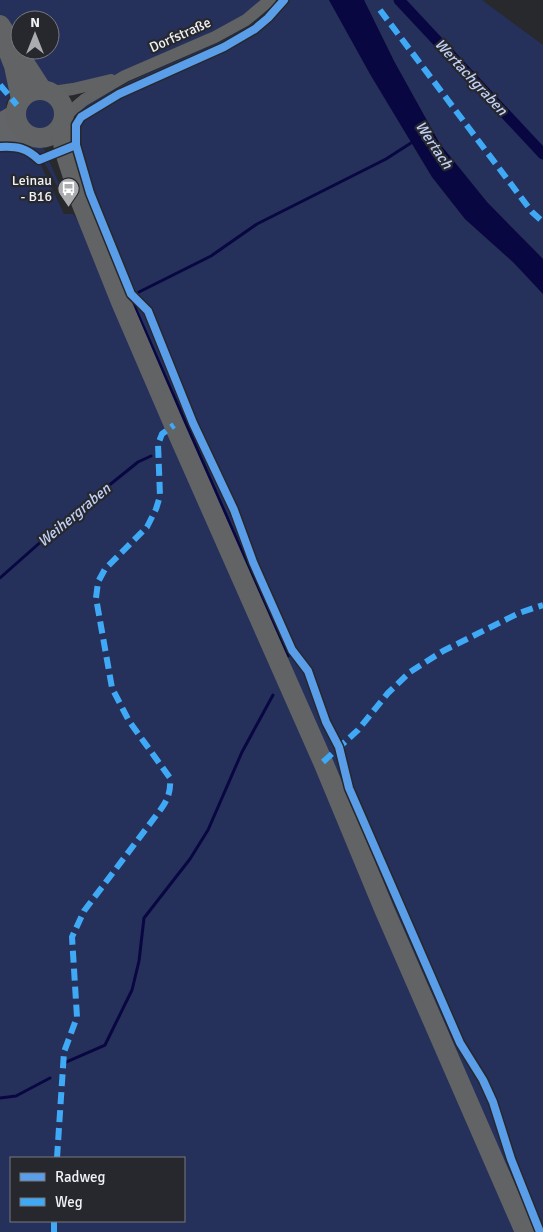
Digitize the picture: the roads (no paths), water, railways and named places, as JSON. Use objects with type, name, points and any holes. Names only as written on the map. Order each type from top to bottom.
[{"type":"main road","points":[[0,25],[47,91],[60,98],[63,104],[64,149],[81,202],[118,295],[323,762],[384,908],[525,1232]]},
{"type":"main road","points":[[0,33],[14,66],[12,111],[19,126],[35,137],[81,202]]},
{"type":"main road","points":[[12,111],[28,93],[47,91]]},
{"type":"main road","points":[[35,137],[52,135],[63,123]]},
{"type":"street","name":"Dorfstraße","points":[[125,76],[215,37],[246,20],[270,0]]},
{"type":"street","points":[[47,91],[73,89],[125,76]]},
{"type":"street","points":[[63,123],[84,100],[125,76]]},
{"type":"street","points":[[0,136],[9,133],[35,137]]},
{"type":"water","name":"Wertach","points":[[329,0],[364,0],[394,61],[440,144],[487,202],[543,259],[543,294],[514,263],[465,219],[432,177],[370,74]]},
{"type":"waterway","name":"Wertachgraben","points":[[399,0],[543,154]]},
{"type":"waterway","name":"Wertach","points":[[139,292],[211,256],[257,224],[386,159],[414,141]]},
{"type":"waterway","points":[[133,303],[288,656]]},
{"type":"waterway","name":"Weihergraben","points":[[0,578],[61,524],[138,462],[151,456]]},
{"type":"waterway","points":[[66,1062],[105,1045],[132,990],[139,961],[144,918],[190,859],[208,830],[242,752],[273,695]]},
{"type":"waterway","points":[[0,1098],[16,1096],[50,1078]]},
{"type":"place","name":"Leinau - B16","points":[[68,207]]}]
